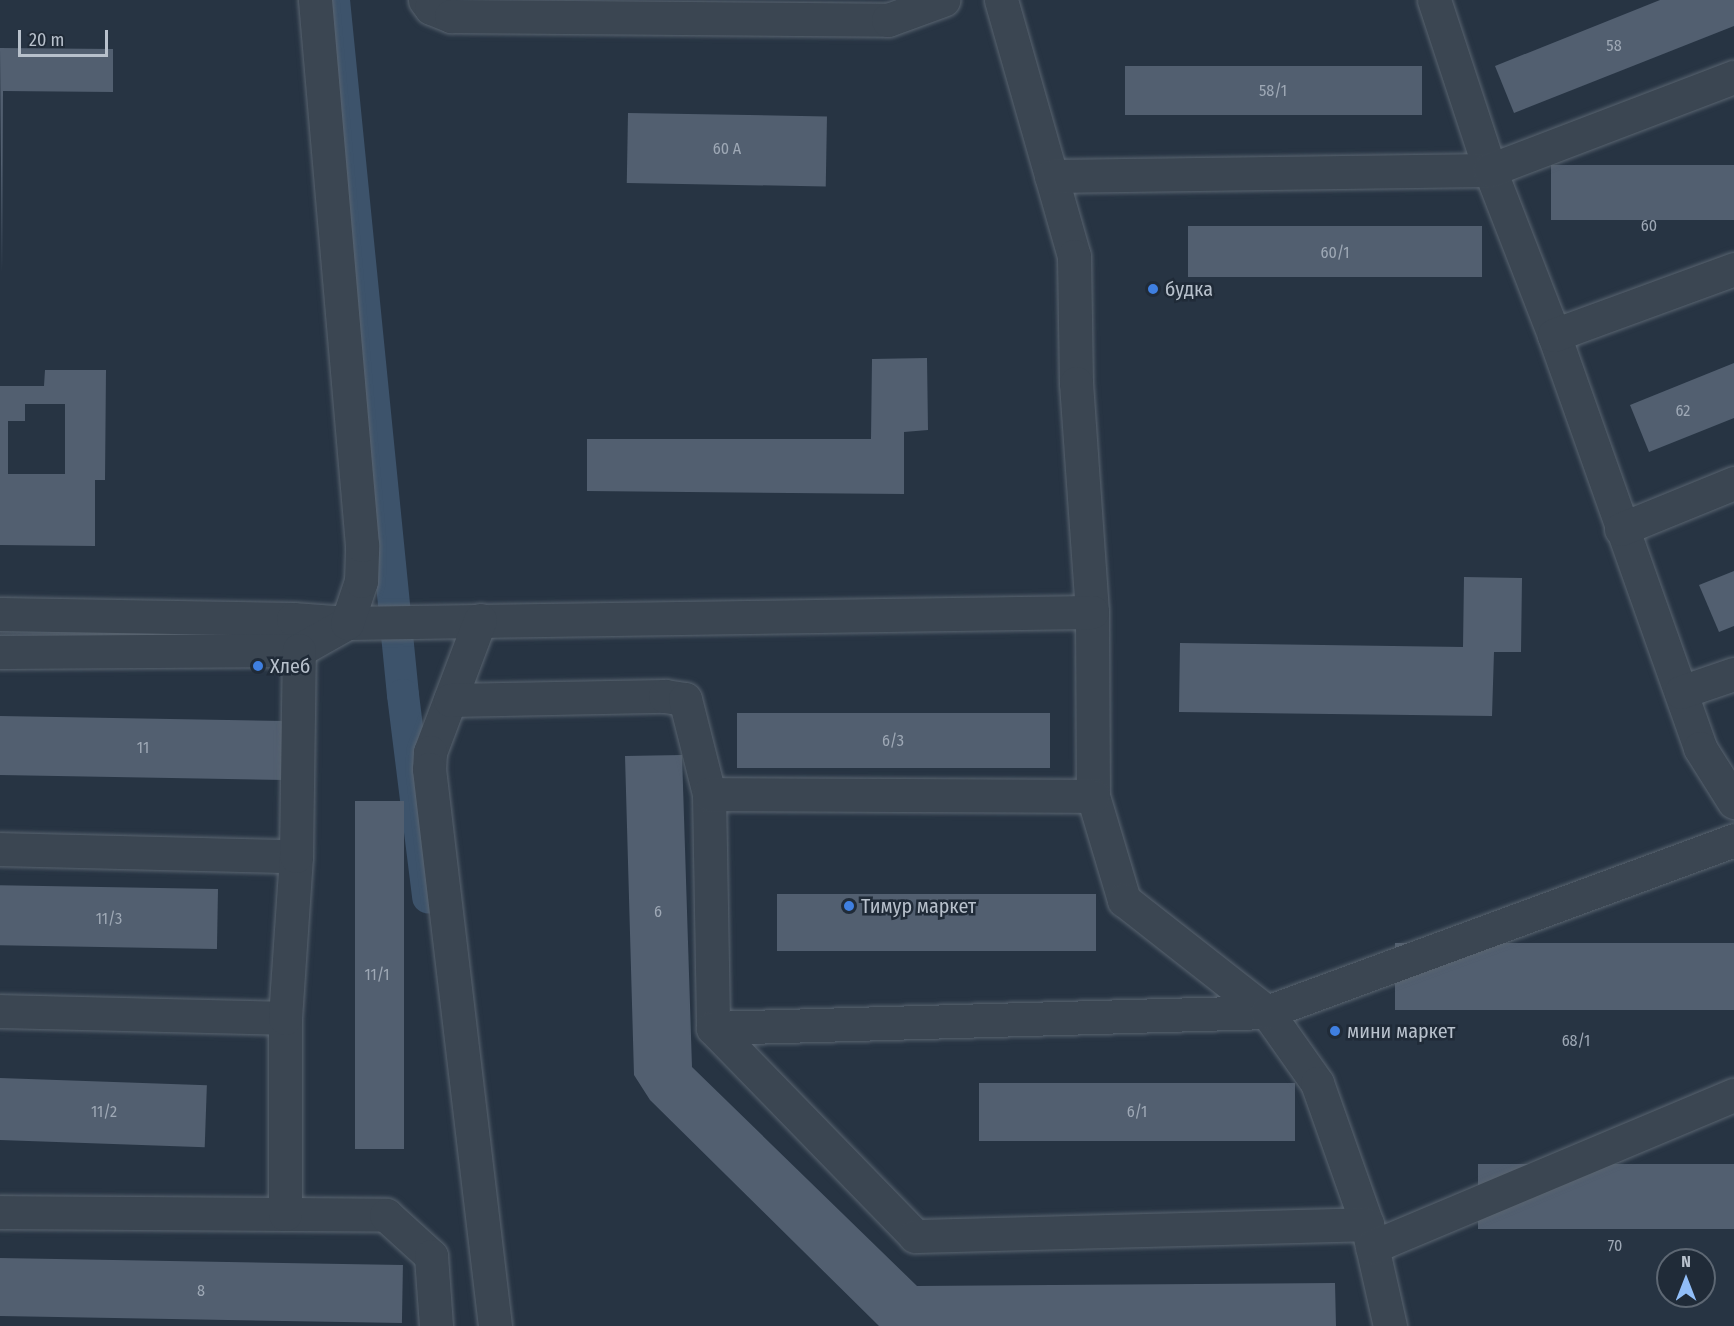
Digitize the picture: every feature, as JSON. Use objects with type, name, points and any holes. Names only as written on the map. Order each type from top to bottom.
[{"type":"lane","points":[[0,652],[299,650],[347,623],[361,581],[362,545],[315,0]]},
{"type":"lane","points":[[425,0],[431,8],[451,16],[888,20],[942,0]]},
{"type":"lane","points":[[1001,0],[1074,256],[1076,383],[1092,612],[1093,796],[1124,900],[1267,1012],[1317,1083],[1369,1236],[1390,1326]]},
{"type":"lane","points":[[1434,0],[1490,170],[1554,335],[1700,748],[1734,802]]},
{"type":"lane","points":[[1051,176],[1490,170],[1734,77]]},
{"type":"lane","points":[[1554,335],[1734,269]]},
{"type":"lane","points":[[1621,529],[1734,483]]},
{"type":"lane","points":[[0,614],[347,623],[384,620],[1092,612]]},
{"type":"lane","points":[[480,620],[430,752],[429,769],[495,1326]]},
{"type":"lane","points":[[285,1214],[285,1018],[296,856],[299,650]]},
{"type":"lane","points":[[1681,692],[1734,674]]},
{"type":"lane","points":[[450,700],[665,696],[685,699],[709,794],[713,1028],[915,1236],[1369,1236],[1734,1095]]},
{"type":"lane","points":[[709,794],[1093,796]]},
{"type":"lane","points":[[713,1028],[1267,1012],[1734,840]]},
{"type":"lane","points":[[0,849],[296,856]]},
{"type":"lane","points":[[0,1011],[285,1018]]},
{"type":"lane","points":[[0,1212],[386,1215],[431,1256],[436,1326]]},
{"type":"building","points":[[1660,0],[1734,0],[1734,26],[1514,113],[1495,66]]},
{"type":"building","points":[[0,48],[113,49],[113,92],[3,91],[2,275]]},
{"type":"building","points":[[1125,66],[1422,66],[1422,115],[1125,115]]},
{"type":"building","points":[[628,113],[827,116],[826,186],[627,183]]},
{"type":"building","points":[[1551,165],[1734,165],[1734,220],[1551,220]]},
{"type":"building","points":[[1188,226],[1482,226],[1482,277],[1188,277]]},
{"type":"building","points":[[927,358],[928,430],[904,432],[904,494],[587,491],[587,439],[871,439],[872,359]]},
{"type":"building","points":[[1734,363],[1734,418],[1649,452],[1630,405]]},
{"type":"building","points":[[45,370],[106,370],[105,480],[95,480],[95,546],[0,545],[0,386],[44,386]],"holes":[[[25,404],[65,404],[65,474],[8,474],[8,421],[25,421]]]},
{"type":"building","points":[[1734,571],[1734,626],[1719,632],[1699,585]]},
{"type":"building","points":[[1464,577],[1522,578],[1521,652],[1494,652],[1492,716],[1179,712],[1180,643],[1463,647]]},
{"type":"building","points":[[737,713],[1050,713],[1050,768],[737,768]]},
{"type":"building","points":[[0,716],[286,721],[285,780],[0,775]]},
{"type":"building","points":[[682,755],[692,1067],[917,1286],[1335,1283],[1336,1326],[879,1326],[650,1100],[634,1075],[625,756]]},
{"type":"building","points":[[355,801],[404,801],[404,1149],[355,1149]]},
{"type":"building","points":[[0,885],[218,889],[217,949],[0,945]]},
{"type":"building","points":[[777,894],[1096,894],[1096,951],[777,951]]},
{"type":"building","points":[[1395,943],[1734,943],[1734,1010],[1395,1010]]},
{"type":"building","points":[[0,1078],[207,1085],[205,1147],[0,1140]]},
{"type":"building","points":[[979,1083],[1295,1083],[1295,1141],[979,1141]]},
{"type":"building","points":[[1478,1164],[1734,1164],[1734,1229],[1478,1229]]},
{"type":"building","points":[[0,1258],[403,1265],[402,1323],[0,1316]]},
{"type":"waterway","points":[[334,0],[403,695],[428,897]]},
{"type":"place","name":"будка","points":[[1153,289]]},
{"type":"place","name":"Хлеб","points":[[258,666]]},
{"type":"place","name":"Тимур маркет","points":[[849,906]]},
{"type":"place","name":"мини маркет","points":[[1335,1031]]}]
